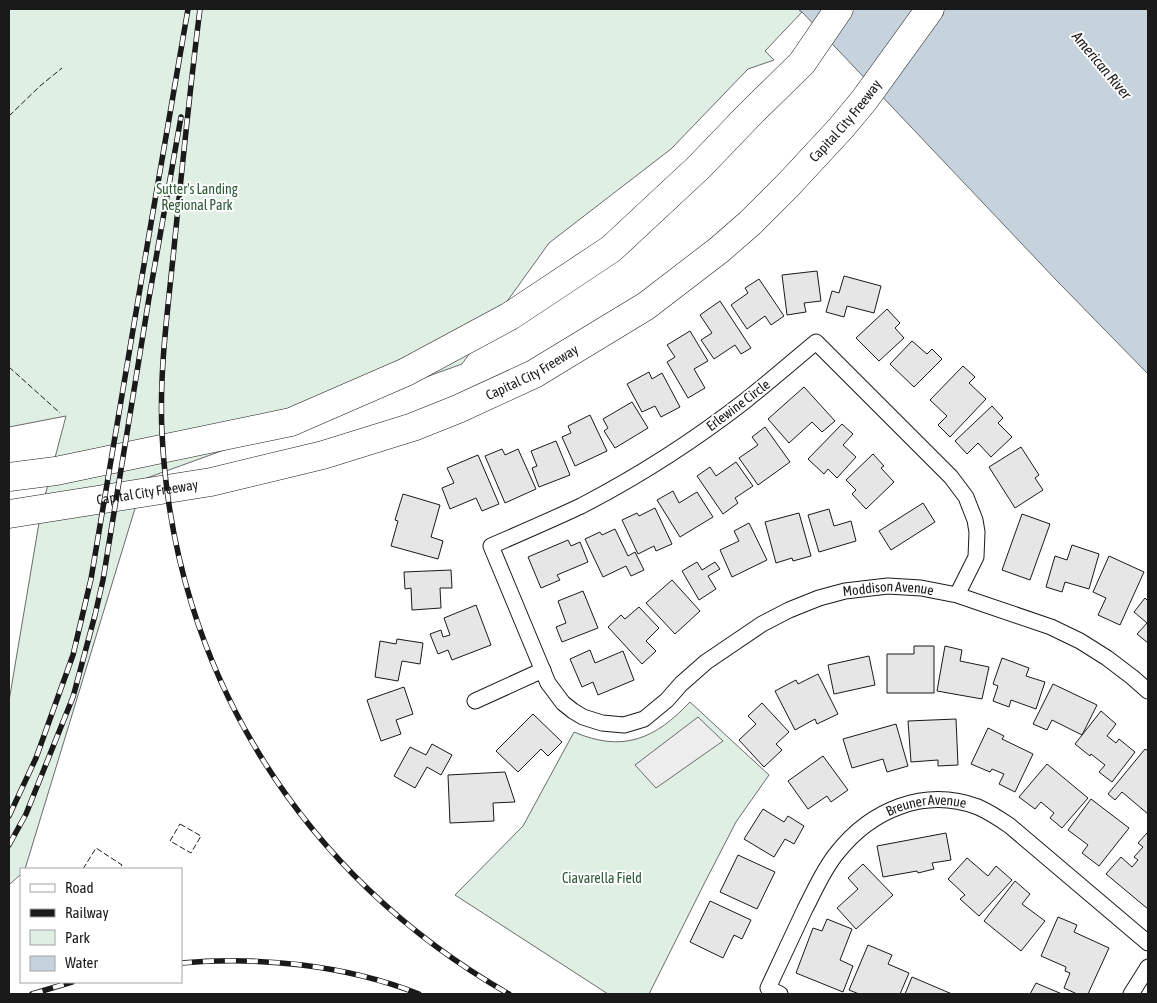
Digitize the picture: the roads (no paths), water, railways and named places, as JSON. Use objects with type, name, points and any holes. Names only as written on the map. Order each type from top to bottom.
[{"type":"highway","points":[[9,477],[56,471],[291,422],[406,372],[510,316],[611,249],[699,167],[802,63],[839,9]]},
{"type":"highway","name":"Capital City Freeway","points":[[9,514],[211,482],[323,454],[413,426],[502,390],[534,374],[646,306],[719,250],[750,223],[841,128],[930,9]]},
{"type":"street","name":"Erlewine Circle","points":[[644,719],[624,725],[602,723],[583,717],[573,711],[555,694],[548,683],[490,546],[537,527],[583,505],[638,473],[693,438],[745,401],[816,342],[951,477],[966,497],[975,520],[977,551],[976,557],[957,595]]},
{"type":"street","name":"Moddison Avenue","points":[[644,719],[667,700],[680,684],[706,662],[762,624],[789,610],[819,598],[845,591],[888,586],[921,588],[957,595],[1051,627],[1080,641],[1107,658],[1148,691]]},
{"type":"street","points":[[475,701],[543,670]]},
{"type":"street","name":"Breuner Avenue","points":[[780,994],[768,988],[820,878],[836,854],[865,824],[887,811],[909,803],[945,800],[968,804],[990,813],[1010,826],[1148,943]]},
{"type":"street","points":[[1131,994],[1148,967]]},
{"type":"water","name":"American River","points":[[798,9],[1148,9],[1148,374],[1058,282]]},
{"type":"railway","points":[[9,816],[36,758],[73,655],[91,579],[188,9]]},
{"type":"railway","points":[[200,9],[167,317],[161,410],[172,521],[192,604],[222,684],[262,758],[311,827],[369,890],[435,946],[509,994]]},
{"type":"railway","points":[[9,845],[26,814],[73,697],[95,615],[103,580],[181,117]]},
{"type":"railway","points":[[182,963],[241,961],[302,965],[362,976],[419,994]]},
{"type":"railway","points":[[32,994],[69,983]]},
{"type":"park label","name":"Sutter's Landing Regional Park","points":[[197,197]]},
{"type":"park label","name":"Ciavarella Field","points":[[602,878]]}]
